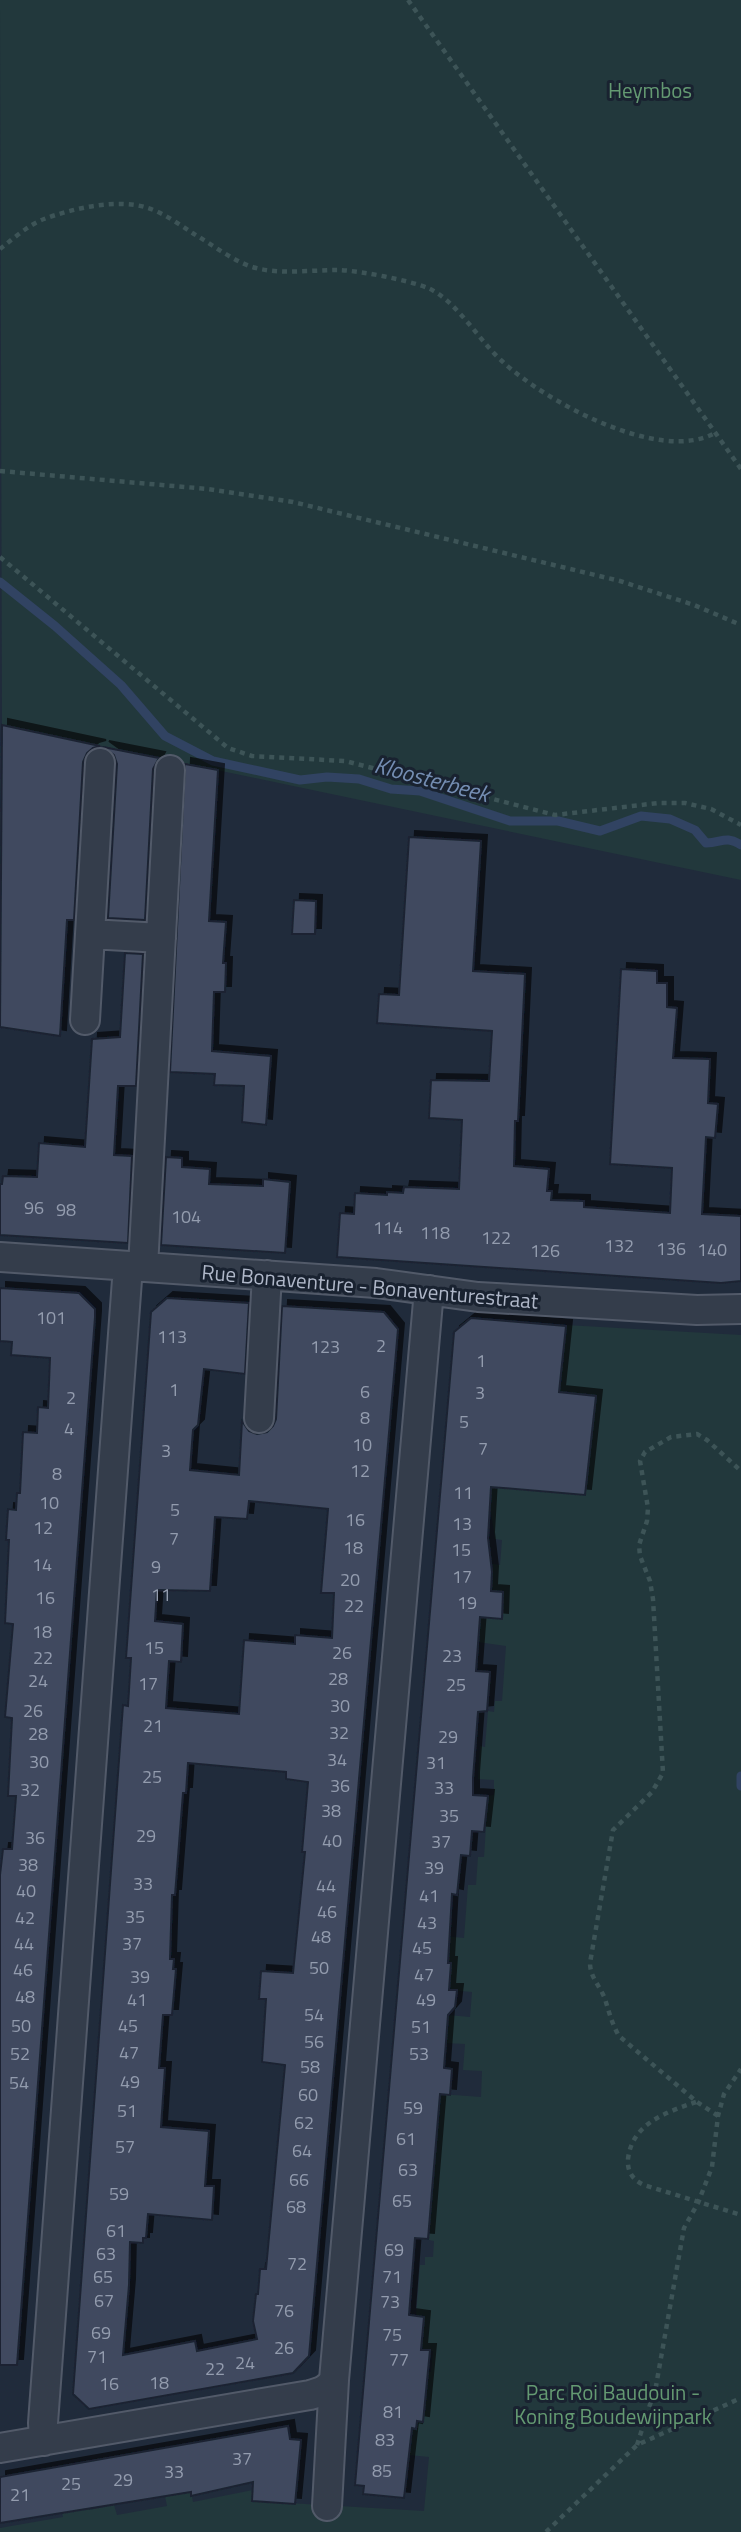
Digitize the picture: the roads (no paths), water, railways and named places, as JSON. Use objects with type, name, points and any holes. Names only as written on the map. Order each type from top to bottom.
[{"type":"street","points":[[85,1020],[100,764]]},
{"type":"street","points":[[44,2441],[43,2423],[161,938],[170,770]]},
{"type":"street","points":[[90,934],[161,938]]},
{"type":"street","name":"Rue Bonaventure - Bonaventurestraat","points":[[0,1257],[402,1285],[478,1297],[664,1309],[741,1309]]},
{"type":"street","points":[[259,1418],[267,1275]]},
{"type":"street","points":[[327,2506],[334,2380],[429,1290]]},
{"type":"street","points":[[0,2448],[310,2395],[330,2387],[334,2380]]},
{"type":"waterway","name":"Kloosterbeek","points":[[0,582],[55,626],[121,685],[165,736],[213,761],[300,780],[327,777],[359,779],[391,789],[420,791],[510,821],[558,821],[600,831],[641,816],[670,819],[695,830],[706,843],[727,840],[741,845]]},
{"type":"waterway","name":"Kloosterbeek","points":[[741,1776],[741,1786]]},
{"type":"park label","name":"Heymbos","points":[[650,90]]},
{"type":"park label","name":"Parc Roi Baudouin - Koning Boudewijnpark","points":[[613,2404]]}]
